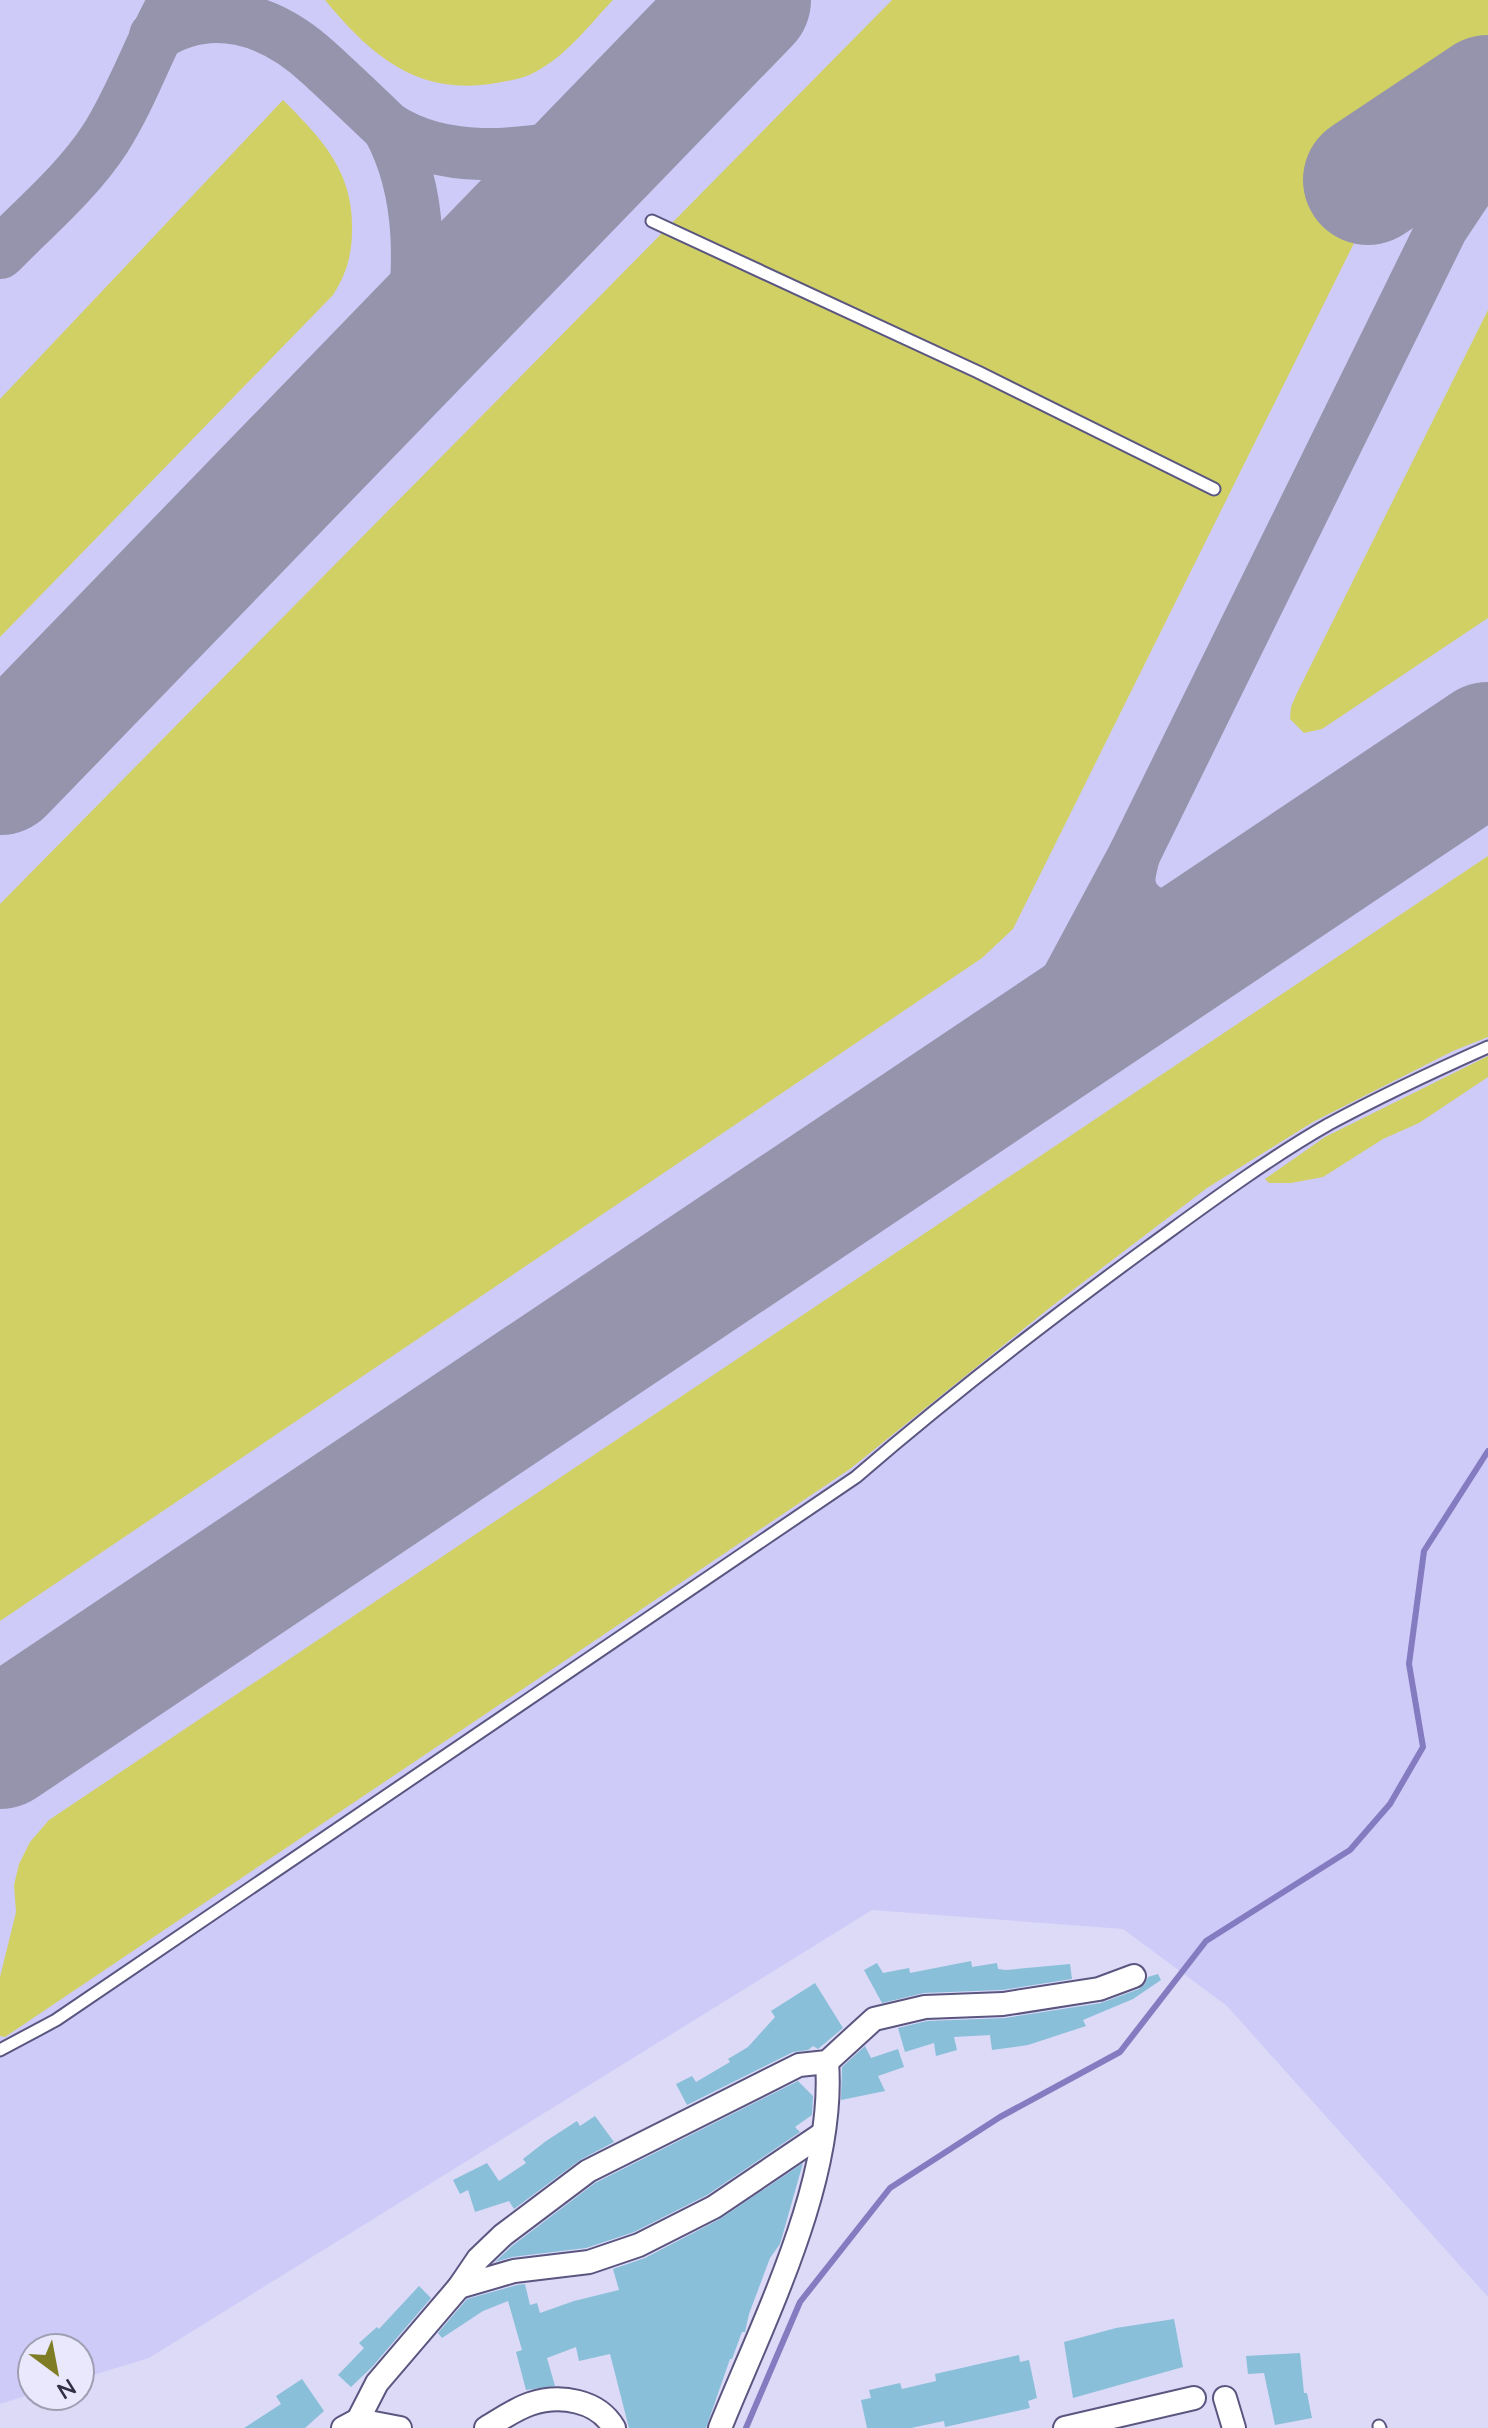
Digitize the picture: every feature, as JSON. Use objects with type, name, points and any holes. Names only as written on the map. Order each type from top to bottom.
[{"type":"street","points":[[400,2428],[351,2424],[377,2383],[459,2287],[478,2259],[503,2235],[588,2171],[799,2065],[827,2062],[874,2019],[925,2007],[1003,2004],[1099,1989],[1134,1976]]},
{"type":"street","points":[[720,2428],[812,2195],[829,2096],[827,2062]]},
{"type":"street","points":[[459,2287],[514,2271],[589,2262],[639,2245],[714,2207],[822,2134]]},
{"type":"street","points":[[1065,2428],[1194,2398]]},
{"type":"street","points":[[1225,2398],[1234,2428]]},
{"type":"street","points":[[486,2428],[529,2404],[548,2400],[569,2400],[596,2408],[614,2428]]},
{"type":"lane","points":[[652,221],[978,372],[1214,489]]},
{"type":"lane","points":[[0,2050],[56,2020],[843,1485],[1013,1347],[1217,1197],[1327,1125],[1488,1047]]},
{"type":"shaded area","points":[[0,0],[1488,0],[1488,2297],[1227,2006],[1123,1929],[872,1910],[149,2358],[96,2374],[96,2332],[16,2332],[16,2399],[0,2404]]},
{"type":"shaded area","points":[[325,0],[613,0],[568,48],[537,71],[512,80],[468,86],[420,78],[399,68],[360,39]]},
{"type":"shaded area","points":[[892,0],[1488,0],[1488,40],[1371,209],[1013,929],[982,958],[0,1621],[0,904]]},
{"type":"shaded area","points":[[283,100],[333,158],[348,191],[351,248],[338,287],[0,637],[0,399]]},
{"type":"shaded area","points":[[1488,310],[1488,618],[1322,729],[1304,733],[1290,719],[1296,695]]},
{"type":"shaded area","points":[[1488,856],[1488,1037],[1453,1051],[1313,1122],[1207,1188],[1052,1306],[850,1469],[5,2037],[0,2036],[0,1977],[16,1912],[14,1885],[19,1864],[30,1842],[49,1820]]},
{"type":"shaded area","points":[[1488,1056],[1488,1077],[1419,1123],[1383,1139],[1323,1177],[1291,1183],[1269,1183],[1265,1179],[1325,1137]]},
{"type":"building","points":[[971,1961],[972,1967],[997,1963],[998,1969],[1006,1970],[1070,1964],[1072,1979],[1002,1990],[924,1993],[882,2003],[864,1970],[877,1963],[883,1973],[909,1968],[910,1973]]},
{"type":"building","points":[[1158,1974],[1161,1980],[1133,1999],[1083,2020],[1086,2026],[1028,2045],[992,2050],[990,2035],[954,2037],[957,2050],[936,2056],[934,2043],[905,2052],[898,2028],[927,2021],[1005,2018],[1101,2003],[1139,1989],[1148,1977]]},
{"type":"building","points":[[815,1983],[843,2028],[818,2049],[813,2046],[793,2052],[687,2105],[676,2084],[692,2076],[696,2082],[730,2062],[728,2059],[748,2047],[775,2017],[771,2011]]},
{"type":"building","points":[[865,2046],[871,2058],[898,2049],[904,2067],[878,2076],[885,2091],[841,2100],[842,2067]]},
{"type":"building","points":[[798,2081],[813,2096],[812,2115],[795,2127],[800,2132],[707,2195],[634,2232],[586,2248],[495,2262],[595,2183]]},
{"type":"building","points":[[595,2116],[614,2142],[580,2160],[514,2209],[509,2201],[475,2212],[468,2190],[460,2194],[453,2180],[487,2163],[499,2181],[526,2163],[523,2159],[546,2141],[577,2121],[580,2126]]},
{"type":"building","points":[[803,2163],[780,2244],[770,2258],[745,2332],[742,2332],[730,2359],[706,2428],[629,2428],[610,2354],[579,2361],[576,2347],[547,2358],[555,2386],[526,2390],[516,2352],[522,2350],[508,2301],[483,2311],[442,2338],[438,2333],[467,2299],[517,2285],[525,2284],[530,2305],[537,2303],[540,2313],[619,2290],[613,2269],[645,2258],[720,2219]]},
{"type":"building","points":[[419,2286],[431,2298],[351,2387],[338,2375],[364,2348],[359,2343],[377,2327],[379,2329]]},
{"type":"building","points":[[1174,2319],[1183,2367],[1073,2398],[1064,2342],[1116,2328]]},
{"type":"building","points":[[1300,2353],[1304,2393],[1307,2393],[1312,2418],[1275,2425],[1264,2373],[1248,2374],[1246,2356]]},
{"type":"building","points":[[1019,2355],[1020,2362],[1029,2360],[1037,2398],[1028,2401],[1030,2408],[945,2427],[944,2421],[911,2428],[867,2428],[861,2400],[871,2398],[869,2390],[900,2383],[902,2389],[936,2381],[935,2374]]},
{"type":"building","points":[[302,2379],[324,2411],[305,2428],[244,2428],[281,2404],[276,2396]]},
{"type":"waterway","points":[[746,2428],[800,2302],[890,2188],[1000,2117],[1120,2052],[1206,1941],[1350,1850],[1390,1804],[1423,1747],[1409,1664],[1424,1551],[1488,1451]]},
{"type":"taxiway","points":[[0,253],[94,155],[124,105],[175,0]]},
{"type":"taxiway","points":[[155,36],[197,19],[240,19],[261,25],[301,48],[388,128]]},
{"type":"taxiway","points":[[411,347],[417,263],[414,207],[400,154],[388,128],[414,141],[468,153],[525,152],[610,140]]},
{"type":"taxiway","points":[[1026,1056],[1134,855],[1442,228],[1488,159]]},
{"type":"taxiway","points":[[1134,855],[1130,886],[1135,898],[1153,913],[1178,918],[1215,914],[1273,891]]},
{"type":"runway","points":[[0,770],[746,0]]},
{"type":"runway","points":[[1368,180],[1488,100]]},
{"type":"runway","points":[[0,1744],[1488,747]]}]
